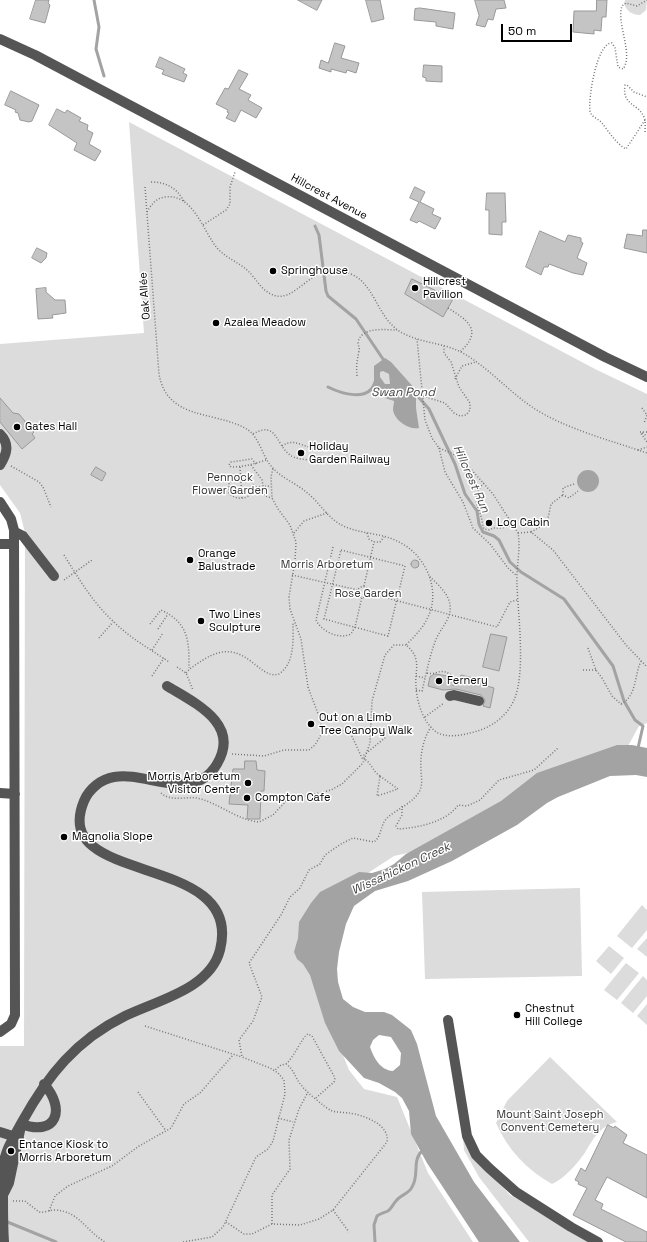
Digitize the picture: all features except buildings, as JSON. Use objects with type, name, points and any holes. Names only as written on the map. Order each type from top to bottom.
[{"type":"street","name":"Hillcrest Avenue","points":[[0,38],[35,55],[605,357],[647,377]]},
{"type":"street","points":[[0,434],[7,444],[7,451],[2,461]]},
{"type":"street","points":[[0,502],[11,519],[15,532],[15,1015],[11,1024],[0,1032]]},
{"type":"street","points":[[15,532],[23,536],[54,576]]},
{"type":"street","points":[[0,544],[14,544]]},
{"type":"street","points":[[4,1242],[2,1220],[16,1137],[21,1124],[44,1084],[67,1057],[87,1039],[125,1016],[198,982],[212,968],[219,954],[222,938],[220,921],[212,905],[202,894],[183,883],[104,855],[94,848],[82,831],[80,818],[83,804],[89,792],[99,783],[110,778],[122,776],[181,785],[200,780],[210,774],[218,764],[224,745],[220,726],[211,715],[167,686]]},
{"type":"street","points":[[450,696],[454,695],[479,701]]},
{"type":"street","points":[[0,793],[15,794]]},
{"type":"street","points":[[448,1020],[467,1136],[476,1155],[516,1192],[570,1227],[598,1242]]},
{"type":"street","points":[[21,1124],[42,1128],[55,1119],[57,1113],[55,1100],[44,1084]]},
{"type":"street","points":[[0,1132],[16,1137]]},
{"type":"path","points":[[645,120],[626,149],[600,120],[592,115],[590,108],[592,82],[598,64],[599,55],[604,46],[612,43],[615,48],[618,67],[623,69],[626,65],[625,43],[620,12],[622,6],[626,3],[637,6],[647,0]]},
{"type":"path","points":[[645,132],[645,120],[640,112],[626,99],[625,85],[627,85],[634,92],[647,97]]},
{"type":"path","points":[[203,226],[226,210],[230,204],[230,187],[239,163]]},
{"type":"path","points":[[151,182],[161,182],[170,185],[178,192],[220,251],[248,271],[264,289],[274,295],[291,294],[319,273],[327,270],[344,272],[361,280],[369,290],[383,316],[398,330],[417,339],[444,345],[460,352],[476,362],[509,390],[543,413],[647,453]]},
{"type":"path","name":"Oak Allée","points":[[145,187],[160,379],[168,396],[181,407],[240,426],[253,434]]},
{"type":"path","points":[[147,212],[153,203],[161,198],[172,197],[184,201]]},
{"type":"path","points":[[448,308],[467,320],[472,329],[470,338],[460,352]]},
{"type":"path","points":[[357,376],[355,363],[359,351],[358,341],[368,332],[380,329],[398,330]]},
{"type":"path","points":[[417,339],[423,408],[428,430],[439,448],[445,472],[463,502],[473,528],[490,544],[508,568],[517,576]]},
{"type":"path","points":[[423,396],[445,403],[458,415],[466,414],[470,410],[470,403],[455,379],[451,362],[444,353],[444,345]]},
{"type":"path","points":[[455,379],[462,366],[476,362]]},
{"type":"path","points":[[642,408],[646,412],[646,424]]},
{"type":"path","points":[[342,457],[321,461],[294,457],[282,446],[276,435],[270,431],[262,430],[253,434],[266,459],[273,468],[307,492],[326,513],[344,527],[398,541],[416,553],[429,576],[448,597],[449,613],[435,641],[422,691],[416,690]]},
{"type":"path","points":[[640,432],[647,432]]},
{"type":"path","points":[[640,432],[647,436]]},
{"type":"path","points":[[640,432],[647,442]]},
{"type":"path","points":[[282,446],[290,441],[309,447],[313,441]]},
{"type":"path","points":[[638,450],[647,447]]},
{"type":"path","points":[[406,645],[416,659],[416,690],[425,717],[430,726],[440,734],[447,736],[477,732],[498,720],[511,706],[516,692],[520,665],[517,572],[520,542],[518,533],[484,483],[470,468],[453,454],[439,448]]},
{"type":"path","points":[[256,464],[252,459],[229,463],[231,467],[240,467],[256,464],[266,459]]},
{"type":"path","points":[[2,461],[33,478],[43,487],[51,507]]},
{"type":"path","points":[[251,465],[262,480],[265,496],[272,498]]},
{"type":"path","points":[[240,467],[242,498]]},
{"type":"path","points":[[244,755],[264,756],[284,750],[309,750],[318,740],[322,726],[308,687],[301,639],[294,621],[289,597],[297,552],[294,533],[272,498],[271,486],[273,468]]},
{"type":"path","points":[[241,477],[250,479],[253,482],[254,487],[254,492],[251,495],[242,498],[229,494],[229,484],[232,480],[241,477]]},
{"type":"path","points":[[484,483],[477,490],[475,502],[481,514],[484,529],[490,530],[493,528],[502,528],[513,525]]},
{"type":"path","points":[[563,495],[563,488],[574,484]]},
{"type":"path","points":[[205,490],[271,486]]},
{"type":"path","points":[[563,495],[566,498],[571,498],[578,491]]},
{"type":"path","points":[[518,533],[531,532],[548,523],[551,504],[563,495]]},
{"type":"path","points":[[294,533],[304,521],[326,513]]},
{"type":"path","points":[[531,532],[553,550],[626,645],[640,662],[647,667]]},
{"type":"path","points":[[367,533],[368,539],[374,542],[380,542],[384,537]]},
{"type":"path","points":[[358,590],[360,587],[364,586],[374,542]]},
{"type":"path","points":[[333,547],[316,620],[318,625],[329,632],[343,637],[350,634],[355,627],[362,597]]},
{"type":"path","points":[[341,550],[371,558],[405,566],[388,636],[324,619],[341,550]]},
{"type":"path","points":[[64,555],[93,599],[113,622],[169,662]]},
{"type":"path","points":[[70,575],[92,560]]},
{"type":"path","points":[[292,575],[358,590]]},
{"type":"path","points":[[160,782],[161,793],[169,798],[192,797],[202,799],[242,818],[259,822],[272,815],[286,801],[331,790],[342,784],[359,769],[367,756],[370,743],[372,701],[385,655],[394,645],[406,645],[422,627],[431,609],[432,588],[429,576]]},
{"type":"path","points":[[364,586],[368,589],[368,593]]},
{"type":"path","points":[[358,590],[358,595],[362,597]]},
{"type":"path","points":[[368,593],[449,613],[497,627],[510,602],[518,599]]},
{"type":"path","points":[[362,597],[366,597],[368,593]]},
{"type":"path","points":[[150,624],[160,610],[168,614],[181,625],[187,635],[189,668]]},
{"type":"path","points":[[158,630],[168,614]]},
{"type":"path","points":[[177,667],[186,672],[189,668],[212,655],[229,651],[246,657],[269,674],[279,674],[285,670],[290,660],[293,643],[294,621]]},
{"type":"path","points":[[99,638],[113,622]]},
{"type":"path","points":[[152,650],[163,634]]},
{"type":"path","points":[[588,648],[596,670],[617,702],[621,704],[624,703],[633,691],[640,662]]},
{"type":"path","points":[[152,676],[164,658]]},
{"type":"path","points":[[583,670],[596,670]]},
{"type":"path","points":[[416,676],[425,678]]},
{"type":"path","points":[[322,726],[350,732],[362,758],[368,760],[374,772],[380,776],[398,789],[377,796],[380,776]]},
{"type":"path","points":[[242,1057],[239,1040],[253,1020],[262,997],[249,964],[284,910],[287,901],[300,888],[309,870],[320,864],[324,856],[331,850],[353,838],[374,842],[379,837],[386,820],[395,810],[414,798],[420,790],[423,746],[425,736],[431,727]]},
{"type":"path","points":[[364,759],[364,755],[386,737]]},
{"type":"path","points":[[402,806],[402,815],[396,826],[398,829],[418,826],[447,817],[458,805],[467,806],[480,800],[499,780],[536,769],[558,748]]},
{"type":"path","points":[[145,1026],[242,1057],[274,1070],[284,1080],[285,1088],[273,1141],[268,1149],[256,1157],[226,1222],[212,1237],[183,1242]]},
{"type":"path","points":[[274,1070],[281,1065],[286,1064],[295,1055],[305,1036],[308,1034],[312,1036],[335,1078],[334,1082],[316,1098]]},
{"type":"path","points":[[49,1211],[55,1196],[68,1186],[112,1166],[139,1146],[174,1125],[184,1104],[200,1093],[234,1055]]},
{"type":"path","points":[[226,1222],[240,1232],[252,1234],[258,1233],[272,1224],[290,1225],[310,1223],[333,1210],[384,1147],[387,1139],[380,1126],[371,1120],[348,1112],[330,1110],[301,1086],[295,1073],[286,1064]]},
{"type":"path","points":[[138,1092],[166,1131]]},
{"type":"path","points":[[272,1224],[272,1195],[290,1169],[289,1140],[293,1122],[308,1092]]},
{"type":"path","points":[[278,1118],[293,1122]]},
{"type":"path","points":[[5,1199],[25,1201],[39,1212],[60,1211],[78,1218],[97,1237],[105,1242]]},
{"type":"path","points":[[333,1210],[348,1232]]},
{"type":"green space","points":[[625,0],[647,0],[646,10],[640,15],[632,13],[628,11],[625,6]]},
{"type":"green space","name":"Morris Arboretum","points":[[129,122],[595,369],[647,394],[647,723],[639,726],[628,746],[460,841],[394,856],[345,888],[330,1023],[349,1070],[364,1089],[397,1097],[428,1173],[473,1242],[0,1242],[0,1046],[24,1046],[25,533],[20,513],[0,485],[0,344],[144,333]]},
{"type":"green space","points":[[580,888],[582,976],[425,979],[422,892]]},
{"type":"green space","points":[[642,905],[647,910],[647,930],[632,948],[617,936]]},
{"type":"green space","points":[[647,938],[647,957],[637,949]]},
{"type":"green space","points":[[609,946],[624,958],[611,974],[596,961]]},
{"type":"green space","points":[[626,963],[639,973],[617,1000],[604,990]]},
{"type":"green space","points":[[643,976],[647,980],[647,996],[633,1013],[621,1003]]},
{"type":"green space","points":[[647,1004],[647,1025],[637,1016]]},
{"type":"green space","name":"Mount Saint Joseph Convent Cemetery","points":[[550,1057],[617,1122],[601,1130],[573,1167],[552,1184],[534,1172],[519,1158],[506,1142],[496,1123],[507,1101]]},
{"type":"green space","points":[[463,1137],[477,1160],[510,1195],[593,1242],[529,1242],[479,1177],[464,1150]]},
{"type":"water","name":"Swan Pond","points":[[385,358],[391,362],[416,390],[416,408],[419,428],[411,428],[396,418],[393,410],[394,401],[385,398],[374,385],[374,366]],"holes":[[[383,371],[389,374],[390,384],[385,384],[380,377],[380,372]]]},
{"type":"water","points":[[588,470],[596,473],[599,481],[596,489],[588,492],[580,489],[577,481],[580,473]]},
{"type":"water","name":"Wissahickon Creek","points":[[617,745],[632,745],[647,748],[647,777],[636,775],[610,776],[558,797],[547,803],[517,825],[452,861],[408,881],[375,891],[354,906],[346,924],[339,952],[337,969],[338,982],[343,999],[353,1007],[365,1012],[384,1012],[392,1015],[411,1030],[417,1044],[436,1116],[474,1182],[520,1242],[479,1242],[427,1163],[411,1134],[409,1111],[402,1098],[395,1092],[379,1083],[364,1078],[339,1051],[325,1023],[310,975],[303,964],[297,959],[294,952],[298,938],[299,922],[320,892],[359,872],[372,873],[385,869],[406,854],[501,801],[537,773]],"holes":[[[379,1035],[391,1037],[401,1053],[400,1065],[393,1071],[384,1068],[378,1063],[370,1047],[373,1040]]]},
{"type":"waterway","name":"Hillcrest Run","points":[[94,0],[99,27],[96,49],[104,76]]},
{"type":"waterway","name":"Hillcrest Run","points":[[315,226],[319,235],[326,291],[328,296],[356,319],[385,362]]},
{"type":"waterway","points":[[328,387],[340,392],[354,395],[367,392],[372,388],[375,382]]},
{"type":"waterway","name":"Hillcrest Run","points":[[414,392],[429,409],[455,464],[465,494],[477,511],[479,524],[483,532],[494,536],[499,540],[510,562],[521,572],[564,599],[613,666],[624,701],[635,720],[643,726],[638,748]]},
{"type":"waterway","points":[[375,1242],[374,1225],[377,1216],[391,1209],[398,1199],[411,1189],[415,1178],[417,1158],[423,1150]]},
{"type":"waterway","points":[[5,1221],[56,1242]]},
{"type":"place","name":"Springhouse","points":[[273,271]]},
{"type":"place","name":"Hillcrest Pavilion","points":[[415,288]]},
{"type":"place","name":"Azalea Meadow","points":[[216,323]]},
{"type":"place","name":"Gates Hall","points":[[17,427]]},
{"type":"place","name":"Holiday Garden Railway","points":[[301,453]]},
{"type":"place","name":"Log Cabin","points":[[489,523]]},
{"type":"place","name":"Orange Balustrade","points":[[190,560]]},
{"type":"place","name":"Two Lines Sculpture","points":[[201,621]]},
{"type":"place","name":"Fernery","points":[[439,681]]},
{"type":"place","name":"Out on a Limb Tree Canopy Walk","points":[[311,724]]},
{"type":"place","name":"Morris Arboretum Visitor Center","points":[[248,783]]},
{"type":"place","name":"Compton Cafe","points":[[247,798]]},
{"type":"place","name":"Magnolia Slope","points":[[64,837]]},
{"type":"place","name":"Chestnut Hill College","points":[[517,1015]]},
{"type":"place","name":"Entance Kiosk to Morris Arboretum","points":[[11,1151]]},
{"type":"park label","name":"Pennock Flower Garden","points":[[230,484]]},
{"type":"park label","name":"Rose Garden","points":[[368,594]]}]
